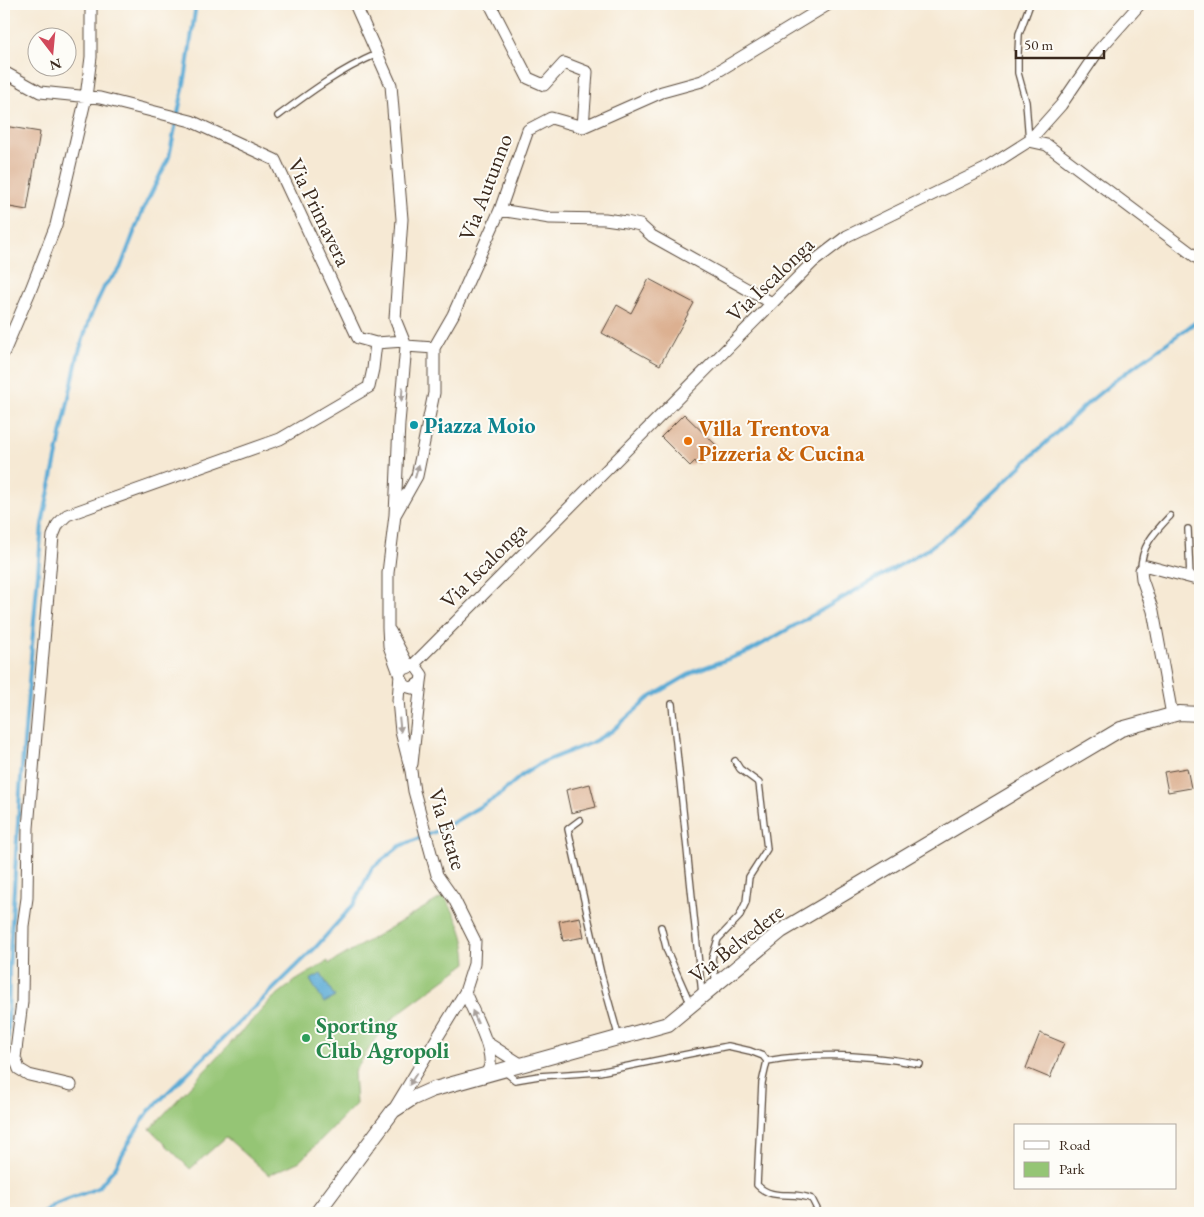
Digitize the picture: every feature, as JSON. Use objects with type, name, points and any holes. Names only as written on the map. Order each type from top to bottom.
[{"type":"street","points":[[4,352],[56,225],[86,97],[92,57],[91,4]]},
{"type":"street","points":[[355,4],[391,85],[402,219],[395,319],[405,343]]},
{"type":"street","points":[[490,4],[528,78],[544,85],[564,63],[588,72],[583,126],[662,92],[702,81],[829,4]]},
{"type":"street","name":"Via Iscalonga","points":[[410,667],[812,262],[847,236],[985,169],[1029,141],[1061,105],[1098,51],[1140,4]]},
{"type":"street","name":"Via Primavera","points":[[4,72],[40,92],[100,98],[186,120],[275,160],[358,338],[376,344]]},
{"type":"street","name":"Via Autunno","points":[[395,514],[417,476],[434,393],[434,348],[453,315],[500,210],[528,130],[551,118],[583,126]]},
{"type":"street","points":[[1029,141],[1047,145],[1200,260]]},
{"type":"street","points":[[500,210],[550,218],[605,219],[640,225],[652,236],[772,303]]},
{"type":"street","points":[[71,1086],[29,1075],[19,1070],[15,1058],[22,1002],[23,926],[27,898],[28,828],[53,536],[58,524],[67,515],[280,439],[369,387],[374,369],[376,344],[405,343],[434,348]]},
{"type":"street","name":"Via Estate","points":[[393,1111],[465,992],[474,964],[475,941],[454,899],[437,875],[414,791],[401,732],[398,700],[400,677],[389,646],[388,574],[395,514],[405,343]]},
{"type":"street","points":[[1172,715],[1154,611],[1142,579],[1141,570],[1147,566],[1195,579]]},
{"type":"street","name":"Via Estate","points":[[388,628],[410,667]]},
{"type":"street","name":"Via Iscalonga","points":[[421,679],[430,647]]},
{"type":"street","points":[[410,667],[417,668],[421,679],[415,687],[408,688],[402,684],[400,677],[404,669],[410,667]]},
{"type":"street","name":"Via Estate","points":[[411,771],[421,679]]},
{"type":"street","name":"Via Belvedere","points":[[317,1213],[393,1111],[413,1098],[430,1090],[668,1024],[781,931],[1121,729],[1179,713],[1200,714]]},
{"type":"street","points":[[465,992],[486,1042],[490,1064],[486,1075]]},
{"type":"street","points":[[486,1042],[522,1065]]},
{"type":"lane","points":[[1029,141],[1026,102],[1018,73],[1018,63],[1019,34],[1030,4]]},
{"type":"lane","points":[[278,116],[314,89],[352,65],[377,54]]},
{"type":"lane","points":[[1141,570],[1141,558],[1152,536],[1170,516]]},
{"type":"lane","points":[[1188,528],[1195,579]]},
{"type":"lane","points":[[672,704],[702,996]]},
{"type":"lane","points":[[716,985],[712,958],[718,939],[739,917],[746,902],[749,878],[767,849],[759,783],[740,769],[736,761]]},
{"type":"lane","points":[[580,820],[568,829],[600,974],[619,1038]]},
{"type":"lane","points":[[661,927],[667,951],[691,1006]]},
{"type":"lane","points":[[503,1070],[515,1080],[539,1076],[599,1072],[728,1046],[763,1056],[766,1061],[762,1083],[757,1185],[763,1192],[775,1195],[802,1195],[812,1199],[819,1213]]},
{"type":"lane","points":[[766,1061],[789,1057],[832,1056],[889,1058],[920,1064]]},
{"type":"green space","name":"Sporting Club Agropoli","points":[[444,896],[460,928],[465,944],[467,963],[404,1009],[383,1027],[354,1072],[356,1104],[300,1161],[269,1175],[226,1137],[190,1169],[150,1129],[273,998],[295,981],[328,961],[329,964]]},
{"type":"water","points":[[321,974],[335,997],[324,1003],[310,980]]},
{"type":"building","points":[[4,126],[40,132],[27,210],[4,206]]},
{"type":"building","points":[[649,279],[694,303],[660,365],[602,333],[617,305],[631,313]]},
{"type":"building","name":"Villa Trentova Pizzeria & Cucina","points":[[684,414],[716,445],[697,464],[695,461],[690,466],[661,437]]},
{"type":"building","points":[[1187,768],[1191,788],[1168,792],[1164,772]]},
{"type":"building","points":[[590,784],[596,807],[571,813],[566,790]]},
{"type":"building","points":[[580,917],[584,937],[563,941],[559,921]]},
{"type":"building","points":[[1040,1033],[1064,1043],[1050,1078],[1026,1068]]},
{"type":"waterway","points":[[4,1125],[7,1086],[9,969],[20,791],[42,524],[78,355],[90,317],[105,285],[120,269],[141,214],[169,157],[186,74],[196,4]]},
{"type":"waterway","points":[[42,1213],[55,1204],[98,1188],[116,1166],[131,1138],[149,1111],[316,947],[354,904],[372,868],[400,846],[442,829],[498,796],[522,775],[543,762],[591,743],[612,731],[649,698],[695,671],[750,651],[928,549],[952,531],[1089,402],[1117,379],[1200,319]]},
{"type":"place","name":"Piazza Moio","points":[[414,425]]},
{"type":"place","name":"Villa Trentova Pizzeria & Cucina","points":[[688,441]]},
{"type":"place","name":"Sporting Club Agropoli","points":[[306,1038]]}]
